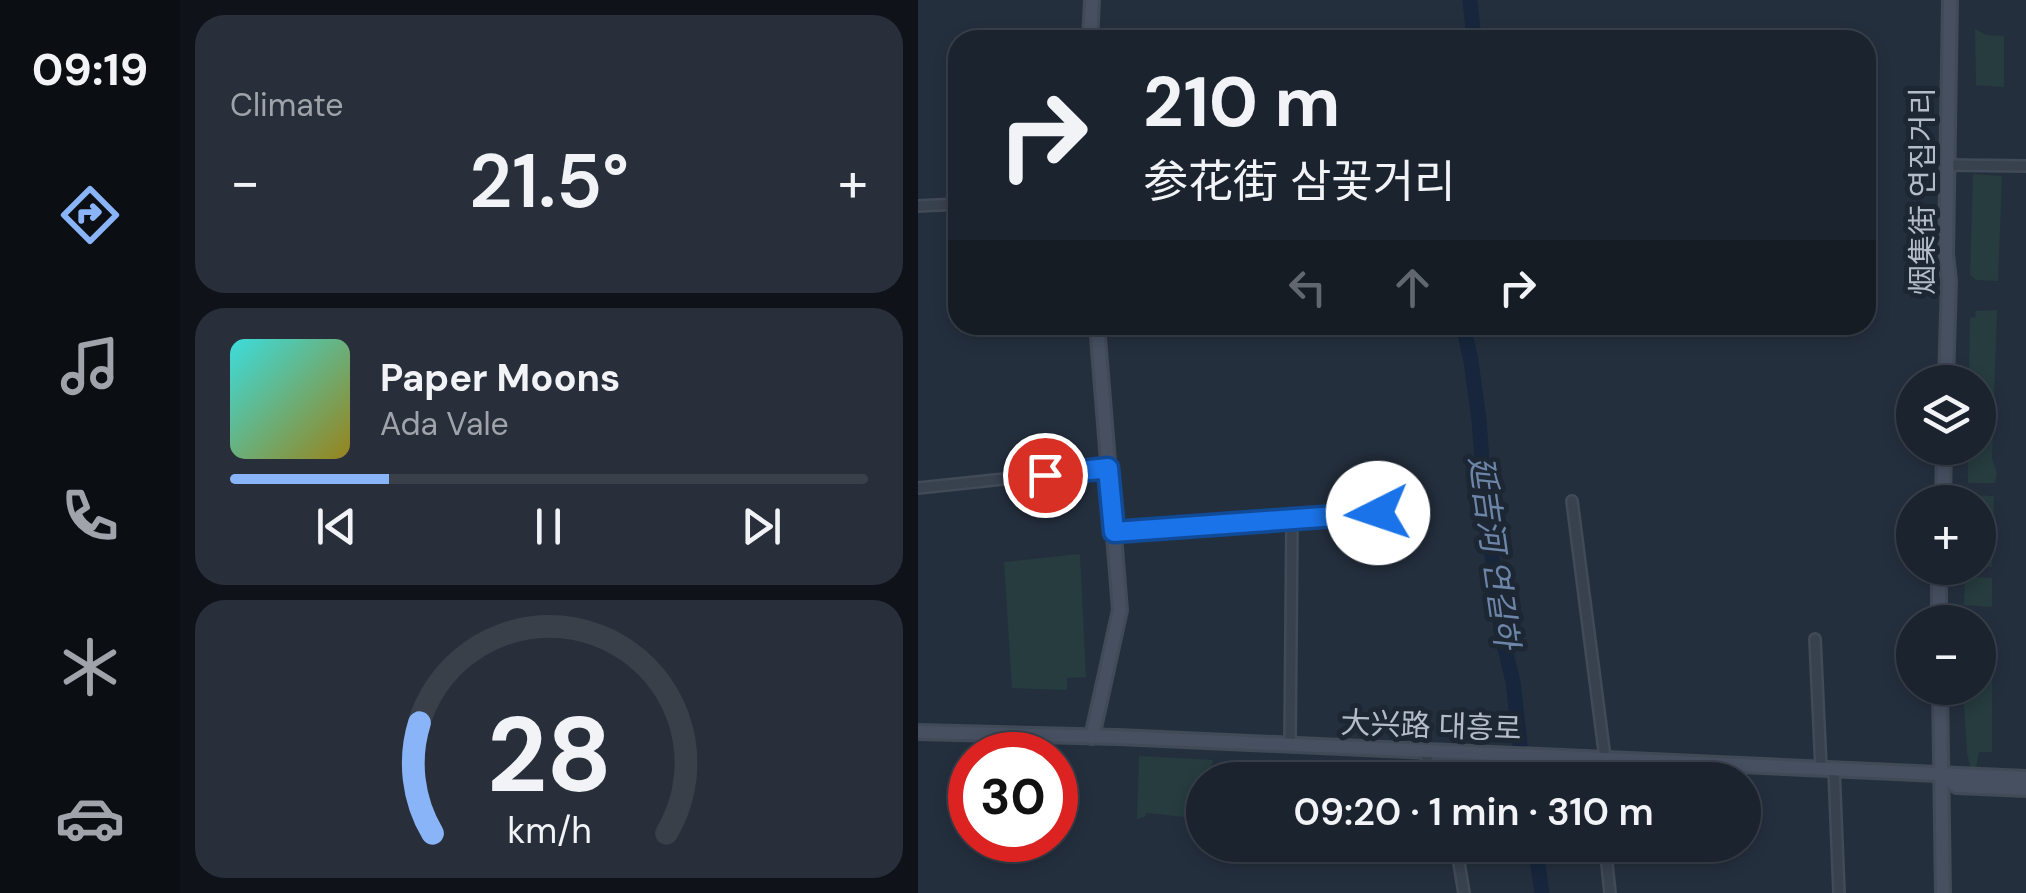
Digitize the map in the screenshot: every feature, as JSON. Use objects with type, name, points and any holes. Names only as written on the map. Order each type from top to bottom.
[{"type":"street","points":[[1090,30],[1092,0]]},
{"type":"street","name":"烟集街 연집거리","points":[[1947,365],[1950,0]]},
{"type":"street","points":[[1947,165],[2026,166]]},
{"type":"street","points":[[918,206],[948,204]]},
{"type":"street","points":[[1092,737],[1118,624],[1120,597],[1098,335]]},
{"type":"street","points":[[918,488],[1108,468]]},
{"type":"street","points":[[1572,501],[1601,762]]},
{"type":"street","points":[[1114,532],[1378,513]]},
{"type":"street","points":[[1290,745],[1292,519]]},
{"type":"street","points":[[1815,639],[1839,893]]},
{"type":"street","points":[[1940,705],[1942,893]]},
{"type":"street","name":"大兴路 대흥로","points":[[918,732],[2026,778]]},
{"type":"street","points":[[1424,751],[1429,762]]},
{"type":"street","name":"大兴路 대흥로","points":[[1942,774],[1956,786],[2026,789]]},
{"type":"street","points":[[1459,862],[1464,893]]},
{"type":"street","points":[[1606,862],[1610,893]]},
{"type":"green space","points":[[1975,29],[1986,35],[2004,36],[2004,87],[1976,85]]},
{"type":"green space","points":[[1973,174],[2002,176],[1998,281],[1976,280],[1970,275]]},
{"type":"green space","points":[[1997,310],[1995,365],[1969,365],[1970,318],[1976,317],[1975,311]]},
{"type":"green space","points":[[1968,465],[1994,465],[1995,483],[1968,483]]},
{"type":"green space","points":[[1080,554],[1086,677],[1067,678],[1067,690],[1012,688],[1004,562]]},
{"type":"green space","points":[[1965,585],[1992,585],[1992,605],[1964,605]]},
{"type":"green space","points":[[1964,705],[1992,705],[1992,752],[1979,752],[1976,768],[1971,769]]},
{"type":"green space","points":[[1139,756],[1213,760],[1186,762],[1186,817],[1147,813],[1137,819]]},
{"type":"waterway","name":"延吉河 연길하","points":[[1470,0],[1473,30]]},
{"type":"waterway","name":"延吉河 연길하","points":[[1465,335],[1479,420],[1502,636],[1513,682],[1522,762]]},
{"type":"waterway","name":"延吉河 연길하","points":[[1537,862],[1542,893]]},
{"type":"route","points":[[1045,475],[1108,468],[1114,532],[1378,513]]}]
